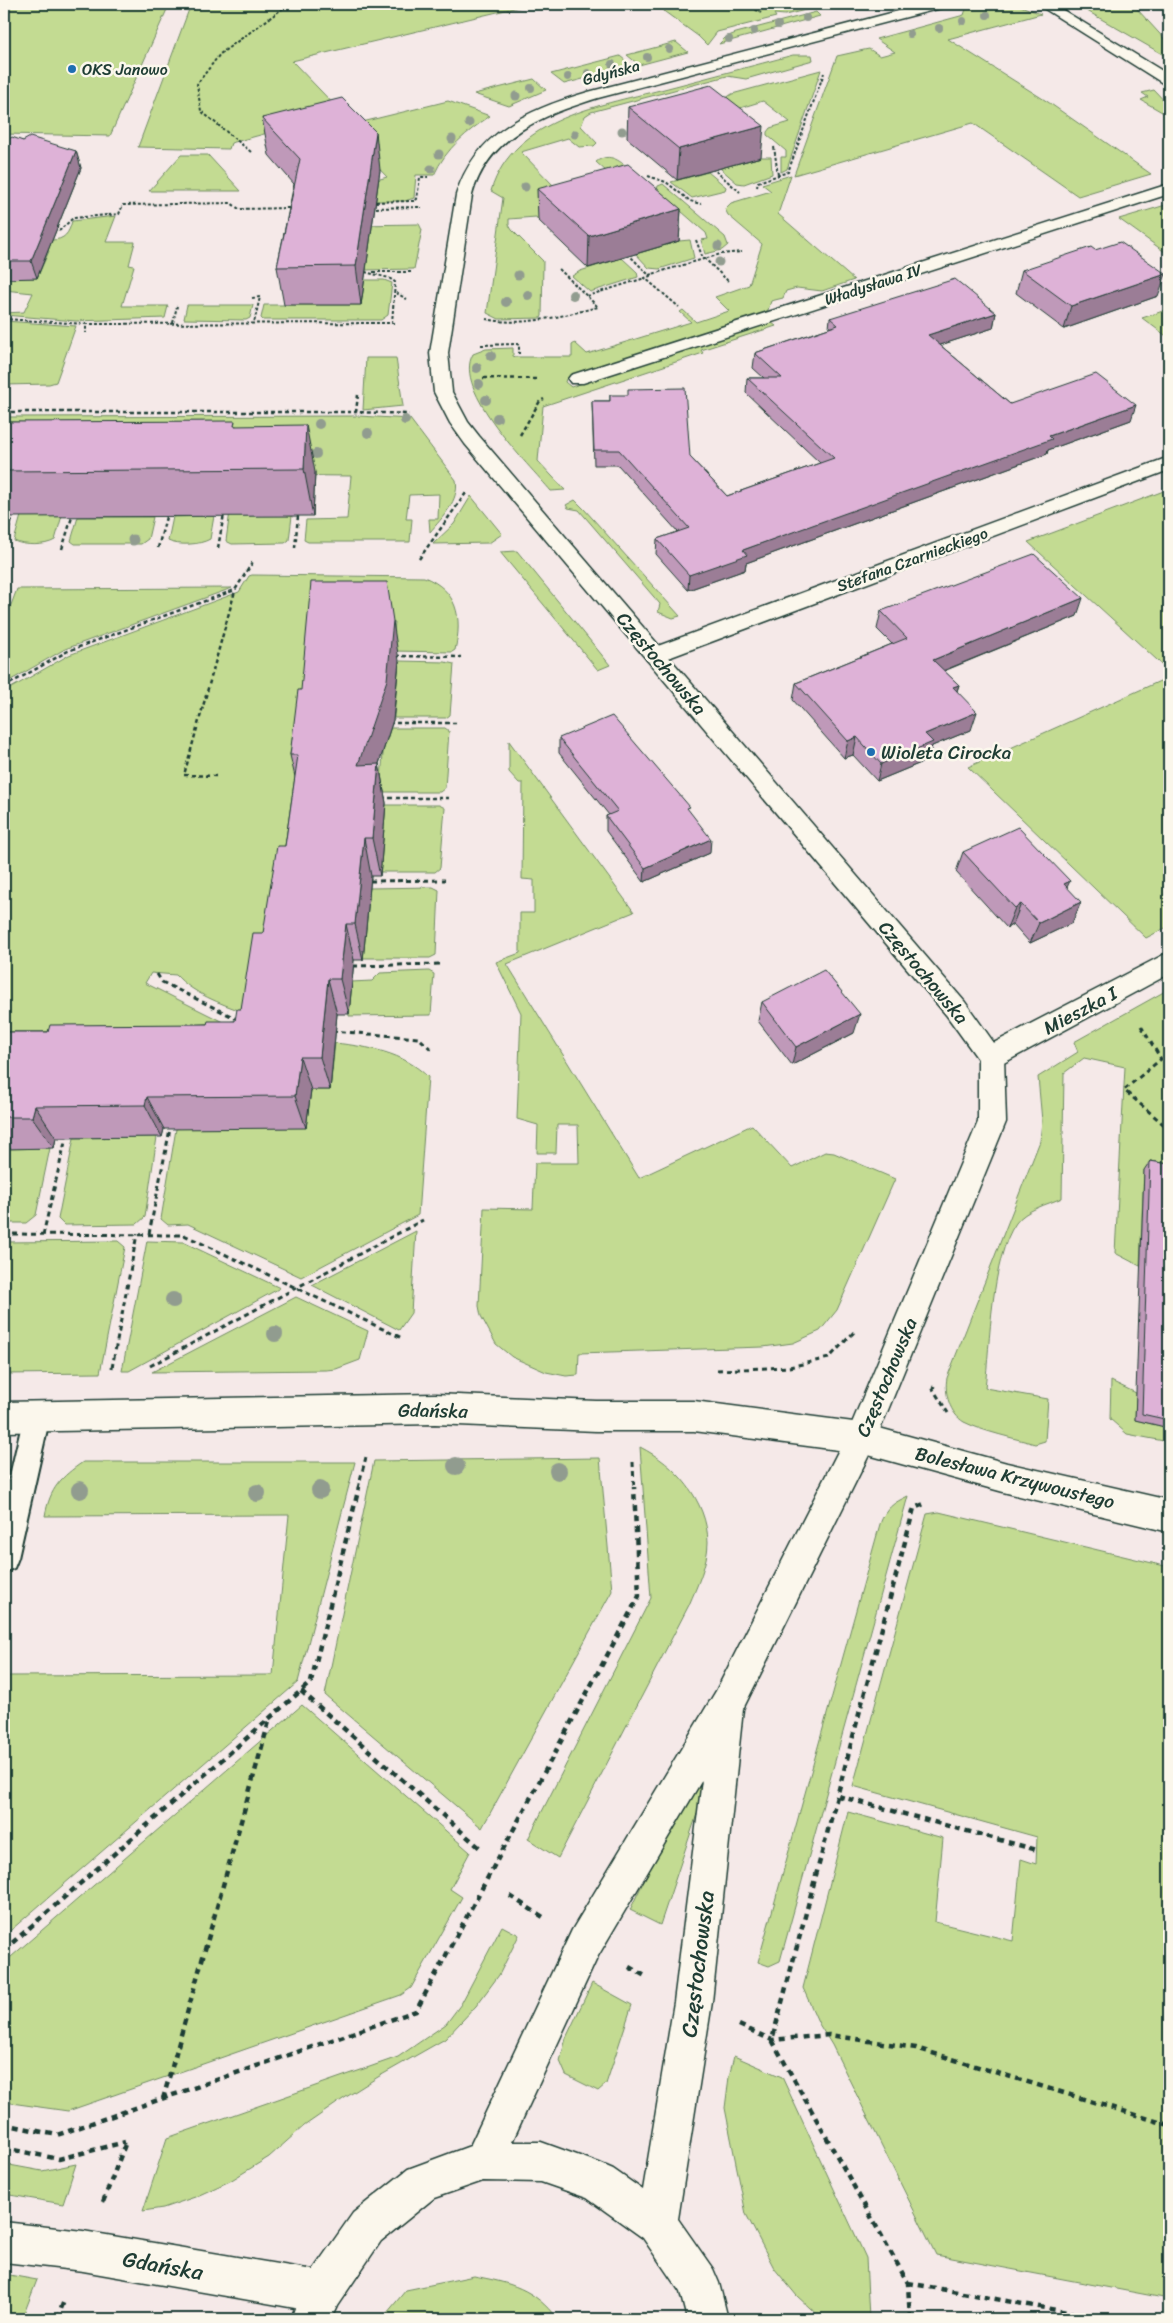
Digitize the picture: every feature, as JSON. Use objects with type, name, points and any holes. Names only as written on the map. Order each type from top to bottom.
[{"type":"street","name":"Gdyńska","points":[[442,334],[464,195],[469,178],[483,155],[505,134],[519,124],[574,100],[940,4]]},
{"type":"street","points":[[1044,4],[1169,81]]},
{"type":"street","name":"Władysława IV","points":[[577,379],[1169,189]]},
{"type":"street","name":"Częstochowska","points":[[442,334],[439,353],[443,392],[459,423],[956,1009],[991,1057],[992,1122],[860,1438],[728,1703],[585,1943],[483,2161]]},
{"type":"street","name":"Stefana Czarnieckiego","points":[[655,655],[1169,463]]},
{"type":"street","name":"Mieszka I","points":[[991,1057],[1169,962]]},
{"type":"street","name":"Gdańska","points":[[4,1417],[435,1409],[631,1416],[694,1416],[860,1438]]},
{"type":"street","name":"Bolesława Krzywoustego","points":[[860,1438],[1007,1478],[1169,1516]]},
{"type":"street","name":"Częstochowska","points":[[658,2224],[694,2002],[728,1703]]},
{"type":"street","points":[[317,2305],[366,2227],[422,2183],[483,2161],[542,2162],[599,2182],[658,2224],[699,2283],[707,2319]]},
{"type":"street","name":"Gdańska","points":[[4,2242],[84,2251],[317,2305]]},
{"type":"lane","points":[[4,1558],[37,1416]]},
{"type":"path","points":[[251,152],[201,111],[197,84],[220,54],[289,4]]},
{"type":"path","points":[[757,186],[758,182],[788,172],[825,69]]},
{"type":"path","points":[[774,147],[778,175]]},
{"type":"path","points":[[710,167],[740,192]]},
{"type":"path","points":[[648,176],[666,182],[690,201],[701,204]]},
{"type":"path","points":[[368,202],[414,202],[417,199],[420,177],[428,177]]},
{"type":"path","points":[[59,231],[73,218],[119,214],[123,205],[231,203],[239,208],[298,208]]},
{"type":"path","points":[[363,208],[430,207]]},
{"type":"path","points":[[696,240],[702,256],[729,282]]},
{"type":"path","points":[[626,252],[649,276]]},
{"type":"path","points":[[587,296],[705,259],[728,253],[742,252]]},
{"type":"path","points":[[483,318],[494,322],[544,322],[598,307],[558,268]]},
{"type":"path","points":[[4,318],[86,324],[394,323],[395,282],[390,278],[365,272],[417,272]]},
{"type":"path","points":[[645,278],[680,308]]},
{"type":"path","points":[[395,292],[411,300]]},
{"type":"path","points":[[252,298],[260,298],[254,323]]},
{"type":"path","points":[[173,323],[177,306]]},
{"type":"path","points":[[86,324],[86,333]]},
{"type":"path","points":[[476,347],[483,344],[517,344],[519,345],[519,354]]},
{"type":"path","points":[[483,378],[577,379]]},
{"type":"path","points":[[513,441],[520,435],[540,400],[577,379]]},
{"type":"path","points":[[356,412],[358,395]]},
{"type":"path","points":[[4,412],[356,412],[413,415]]},
{"type":"path","points":[[419,559],[471,486]]},
{"type":"path","points":[[4,543],[15,512]]},
{"type":"path","points":[[62,549],[74,512]]},
{"type":"path","points":[[158,548],[167,512]]},
{"type":"path","points":[[218,548],[224,512]]},
{"type":"path","points":[[295,548],[298,516]]},
{"type":"path","points":[[216,776],[184,775],[235,590],[254,560]]},
{"type":"path","points":[[4,687],[68,651],[235,590]]},
{"type":"path","points":[[392,656],[461,657]]},
{"type":"path","points":[[386,723],[456,723]]},
{"type":"path","points":[[379,798],[451,798]]},
{"type":"path","points":[[370,881],[445,880]]},
{"type":"path","points":[[353,966],[440,964]]},
{"type":"path","points":[[157,974],[162,982],[242,1022]]},
{"type":"path","points":[[1119,989],[1162,1059],[1124,1090],[1169,1129]]},
{"type":"path","points":[[330,1031],[419,1038],[434,1052]]},
{"type":"path","points":[[149,1234],[170,1129]]},
{"type":"path","points":[[42,1234],[66,1138]]},
{"type":"path","points":[[144,1369],[423,1220]]},
{"type":"path","points":[[4,1234],[184,1235],[402,1338]]},
{"type":"path","points":[[110,1374],[137,1234]]},
{"type":"path","points":[[710,1370],[789,1367],[829,1358],[854,1333],[858,1324]]},
{"type":"path","points":[[4,2124],[57,2135],[416,2011],[486,1884],[638,1596],[631,1416]]},
{"type":"path","points":[[4,1950],[311,1682],[367,1453]]},
{"type":"path","points":[[301,1691],[480,1848]]},
{"type":"path","points":[[163,2099],[270,1718]]},
{"type":"path","points":[[838,1796],[1037,1850]]},
{"type":"path","points":[[510,1896],[585,1943],[694,2002],[772,2040],[830,2035],[916,2048],[1169,2125]]},
{"type":"path","points":[[772,2040],[908,2283],[910,2319]]},
{"type":"path","points":[[4,2148],[59,2159],[126,2142]]},
{"type":"path","points":[[908,2283],[1105,2319]]},
{"type":"green space","name":"OKS Janowo","points":[[4,4],[169,5],[110,136],[4,134]]},
{"type":"green space","points":[[191,4],[531,4],[292,61],[345,116],[330,116],[231,143],[229,149],[138,147]]},
{"type":"green space","points":[[654,4],[759,4],[769,10],[803,4],[822,6],[785,15],[774,14],[776,17],[717,32],[707,45],[698,36]]},
{"type":"green space","points":[[988,4],[1016,4],[1041,14],[948,39],[1048,102],[1151,174],[1078,196],[973,123],[794,175],[837,56],[869,49],[880,56],[895,52],[876,39],[964,15],[966,9]]},
{"type":"green space","points":[[1075,4],[1157,4],[1137,9],[1169,44],[1169,58]]},
{"type":"green space","points":[[816,12],[820,16],[719,44],[726,37],[736,33]]},
{"type":"green space","points":[[676,42],[688,52],[639,65],[627,55]]},
{"type":"green space","points":[[793,55],[812,55],[813,60],[746,79],[727,76],[591,112],[585,116],[581,126],[597,143],[594,146],[579,147],[568,138],[521,152],[554,186],[607,172],[596,162],[606,157],[615,159],[632,171],[538,220],[536,217],[509,219],[509,225],[512,230],[543,261],[542,316],[541,318],[499,319],[487,313],[503,198],[491,191],[502,166],[519,146],[540,130],[564,118],[590,109]]},
{"type":"green space","points":[[620,56],[632,66],[564,84],[551,74]]},
{"type":"green space","points":[[821,70],[787,169],[781,172],[781,157],[786,157],[786,151],[767,135],[767,132],[770,128],[790,122],[763,101],[740,108],[726,98],[732,94]]},
{"type":"green space","points":[[534,79],[546,90],[509,106],[474,94]]},
{"type":"green space","points":[[1154,90],[1169,106],[1169,116],[1141,100],[1148,97],[1142,93]]},
{"type":"green space","points":[[448,101],[490,116],[465,135],[451,149],[434,175],[416,175],[414,198],[405,201],[373,201],[360,185],[387,177],[347,135],[346,126]]},
{"type":"green space","points":[[181,155],[208,155],[241,191],[149,191]]},
{"type":"green space","points":[[761,157],[771,157],[772,174],[744,184],[737,183],[720,168]]},
{"type":"green space","points":[[708,172],[726,187],[725,190],[692,198],[671,182]]},
{"type":"green space","points":[[791,175],[778,214],[854,280],[822,291],[797,288],[786,291],[783,298],[771,301],[768,310],[756,318],[566,379],[565,382],[571,387],[752,327],[772,323],[776,326],[701,350],[703,353],[543,406],[538,461],[565,490],[551,491],[511,446],[483,406],[473,387],[469,369],[473,354],[486,349],[513,348],[513,356],[516,357],[572,357],[572,345],[575,343],[587,354],[691,322],[680,312],[683,310],[696,322],[729,311],[715,297],[749,285],[762,244],[728,215],[725,209],[731,203],[771,191],[762,184]]},
{"type":"green space","points":[[663,184],[725,237],[728,245],[722,250],[705,254],[701,240],[708,239],[706,233],[657,190],[658,186]]},
{"type":"green space","points":[[1169,204],[1169,255],[1119,219]]},
{"type":"green space","points":[[116,216],[106,242],[135,242],[129,265],[134,266],[122,306],[168,306],[165,318],[76,321],[4,315],[4,313],[24,312],[33,293],[4,290],[4,278],[37,278],[49,251],[47,251],[51,240],[60,239],[66,235],[72,221]]},
{"type":"green space","points":[[419,224],[422,230],[414,269],[364,270],[369,247],[296,226]]},
{"type":"green space","points":[[690,240],[694,258],[659,269],[649,268],[636,254],[679,241]]},
{"type":"green space","points":[[622,258],[637,272],[638,277],[590,292],[572,276],[580,271]]},
{"type":"green space","points":[[363,280],[384,280],[392,283],[388,315],[381,320],[263,320],[261,318],[264,305],[360,305]]},
{"type":"green space","points":[[187,305],[253,305],[250,318],[246,320],[184,319]]},
{"type":"green space","points":[[1169,309],[1169,338],[1142,318]]},
{"type":"green space","points":[[4,321],[76,326],[56,382],[49,384],[4,385],[4,337],[8,324],[4,324]]},
{"type":"green space","points":[[366,358],[396,358],[403,406],[363,410]]},
{"type":"green space","points":[[359,416],[410,419],[456,480],[457,487],[453,502],[445,515],[430,532],[429,519],[438,519],[439,494],[409,495],[406,519],[412,519],[410,542],[308,542],[304,540],[306,520],[347,519],[351,476],[4,473],[4,417]]},
{"type":"green space","points":[[1169,489],[1169,671],[1028,542]]},
{"type":"green space","points":[[471,496],[502,534],[489,543],[433,544],[454,524]]},
{"type":"green space","points":[[575,500],[680,616],[673,618],[658,612],[660,604],[579,510],[568,508],[566,505]]},
{"type":"green space","points":[[230,511],[292,516],[289,540],[285,543],[232,544],[226,541]]},
{"type":"green space","points":[[22,512],[63,512],[55,540],[35,545],[14,541]]},
{"type":"green space","points":[[214,516],[210,539],[201,543],[189,544],[177,544],[168,541],[173,517]]},
{"type":"green space","points":[[78,517],[153,517],[148,539],[141,544],[75,544],[71,541]]},
{"type":"green space","points":[[517,551],[610,665],[598,670],[500,552]]},
{"type":"green space","points":[[249,576],[424,577],[444,589],[455,606],[458,626],[455,650],[452,652],[392,651],[395,622],[319,623],[299,793],[244,1012],[198,993],[176,975],[151,973],[145,983],[223,1022],[4,1066],[4,692],[69,655],[239,592]]},
{"type":"green space","points":[[232,588],[65,649],[4,684],[4,613],[8,613],[17,589]]},
{"type":"green space","points":[[399,661],[445,662],[454,664],[450,715],[446,718],[394,718]]},
{"type":"green space","points":[[1169,677],[1169,926],[1146,938],[968,767]]},
{"type":"green space","points":[[385,728],[445,728],[449,731],[445,788],[440,792],[380,792]]},
{"type":"green space","points":[[509,741],[634,912],[507,964],[639,1178],[752,1125],[792,1168],[825,1152],[834,1153],[895,1179],[837,1310],[820,1331],[793,1343],[763,1347],[579,1353],[578,1375],[566,1376],[546,1372],[512,1357],[496,1344],[481,1316],[479,1306],[484,1208],[533,1209],[535,1163],[579,1163],[578,1125],[557,1125],[556,1153],[537,1153],[538,1125],[517,1119],[521,1013],[496,962],[520,953],[520,913],[534,913],[534,880],[522,879],[523,783],[519,783],[509,772]]},
{"type":"green space","points":[[385,805],[439,805],[445,808],[440,868],[435,872],[380,872]]},
{"type":"green space","points":[[433,887],[439,890],[436,955],[430,958],[363,958],[369,888]]},
{"type":"green space","points":[[429,971],[434,974],[431,1015],[349,1016],[351,982],[372,981],[380,973]]},
{"type":"green space","points":[[1169,989],[1169,1175],[1144,1170],[1140,1266],[1115,1253],[1125,1067],[1084,1058],[1064,1073],[1062,1198],[1025,1214],[1016,1223],[1001,1257],[990,1326],[985,1388],[1048,1399],[1045,1441],[1035,1444],[972,1426],[959,1418],[952,1409],[946,1390],[947,1378],[1040,1141],[1042,1121],[1038,1077],[1078,1052],[1074,1042]]},
{"type":"green space","points":[[335,1043],[360,1046],[397,1056],[428,1077],[418,1215],[301,1277],[188,1224],[168,1225],[161,1219],[176,1129],[311,1090],[330,1090]]},
{"type":"green space","points":[[157,1137],[145,1217],[137,1224],[64,1225],[58,1219],[74,1138]]},
{"type":"green space","points":[[50,1148],[36,1215],[26,1223],[4,1223],[4,1149]]},
{"type":"green space","points":[[416,1231],[411,1313],[399,1330],[312,1285]]},
{"type":"green space","points":[[118,1241],[125,1247],[100,1373],[4,1374],[4,1242]]},
{"type":"green space","points":[[147,1241],[183,1242],[280,1288],[129,1371],[122,1371]]},
{"type":"green space","points":[[296,1297],[368,1331],[360,1360],[336,1369],[326,1370],[152,1372]]},
{"type":"green space","points":[[1111,1381],[1136,1393],[1135,1420],[1169,1428],[1169,1442],[1127,1434],[1110,1419]]},
{"type":"green space","points":[[640,1447],[666,1464],[677,1474],[696,1498],[706,1527],[708,1550],[702,1574],[689,1605],[558,1858],[528,1839],[651,1598]]},
{"type":"green space","points":[[600,1458],[612,1591],[482,1828],[325,1695],[374,1461]]},
{"type":"green space","points":[[83,1462],[355,1462],[298,1682],[4,1936],[4,1676],[273,1675],[289,1515],[45,1516],[53,1491],[68,1473]]},
{"type":"green space","points":[[908,1496],[780,1961],[769,1966],[758,1962],[880,1524],[891,1507]]},
{"type":"green space","points":[[939,1512],[1169,1567],[1169,2299],[936,2255],[832,2045],[819,2024],[803,1988],[848,1812],[943,1838],[935,1922],[1013,1941],[1021,1859],[1036,1864],[1037,1837],[853,1786],[927,1514]]},
{"type":"green space","points":[[302,1705],[470,1852],[450,1889],[462,1897],[411,1988],[401,1995],[68,2111],[4,2102],[4,1963]]},
{"type":"green space","points":[[712,1769],[660,1925],[630,1910],[691,1781]]},
{"type":"green space","points":[[502,1926],[519,1935],[499,1975],[476,2006],[445,2039],[343,2099],[304,2126],[269,2157],[230,2181],[195,2197],[163,2208],[143,2211],[167,2138],[398,2057],[446,2024],[461,2004]]},
{"type":"green space","points":[[592,1983],[632,2005],[606,2084],[598,2091],[566,2075],[560,2061],[566,2038]]},
{"type":"green space","points":[[734,2056],[782,2077],[866,2258],[869,2319],[822,2319],[797,2296],[774,2268],[746,2214],[725,2108]]},
{"type":"green space","points":[[4,2164],[42,2171],[76,2164],[63,2204],[4,2194]]},
{"type":"green space","points":[[4,2274],[37,2280],[22,2319],[4,2319]]},
{"type":"green space","points":[[474,2276],[520,2288],[539,2300],[557,2319],[382,2319],[406,2290]]},
{"type":"building","points":[[711,85],[764,126],[679,149],[628,107]]},
{"type":"building","points":[[342,98],[376,132],[356,266],[277,267],[300,159],[262,118]]},
{"type":"building","points":[[12,137],[23,141],[30,137],[76,151],[31,261],[4,261],[4,140],[6,141]]},
{"type":"building","points":[[628,164],[681,209],[589,236],[537,189]]},
{"type":"building","points":[[1120,242],[1166,274],[1071,306],[1022,270],[1091,247],[1095,250]]},
{"type":"building","points":[[955,279],[996,313],[928,335],[1010,404],[1096,374],[1136,405],[1049,436],[1052,439],[743,550],[747,555],[689,575],[657,539],[689,528],[619,450],[594,450],[592,401],[610,401],[610,395],[628,395],[628,389],[685,388],[690,457],[727,496],[834,458],[747,378],[782,378],[755,353],[838,325],[830,318]]},
{"type":"building","points":[[235,421],[234,426],[306,425],[304,469],[4,471],[4,422]]},
{"type":"building","points":[[1034,554],[1083,598],[933,660],[959,685],[953,687],[977,712],[925,734],[933,742],[881,764],[857,737],[848,741],[796,683],[907,638],[881,611]]},
{"type":"building","points":[[311,582],[387,582],[393,621],[387,680],[358,765],[379,764],[372,838],[364,838],[355,924],[346,924],[340,979],[328,979],[320,1057],[300,1057],[295,1096],[147,1097],[145,1105],[35,1106],[32,1117],[4,1117],[4,1032],[48,1032],[50,1025],[207,1024],[208,1021],[235,1021],[237,1009],[241,1009],[253,933],[263,933],[277,846],[285,846],[298,755],[290,755],[298,690],[301,690]]},
{"type":"building","points":[[612,716],[690,807],[687,808],[711,839],[645,868],[606,816],[618,811],[559,738]]},
{"type":"building","points":[[1018,827],[1070,881],[1064,884],[1081,902],[1039,923],[1021,904],[1015,908],[963,852]]},
{"type":"building","points":[[824,970],[860,1014],[796,1047],[762,1002]]},
{"type":"building","points":[[1150,1161],[1169,1164],[1169,1420],[1142,1414]]},
{"type":"place","name":"OKS Janowo","points":[[72,69]]},
{"type":"place","name":"Wioleta Cirocka","points":[[871,752]]}]
